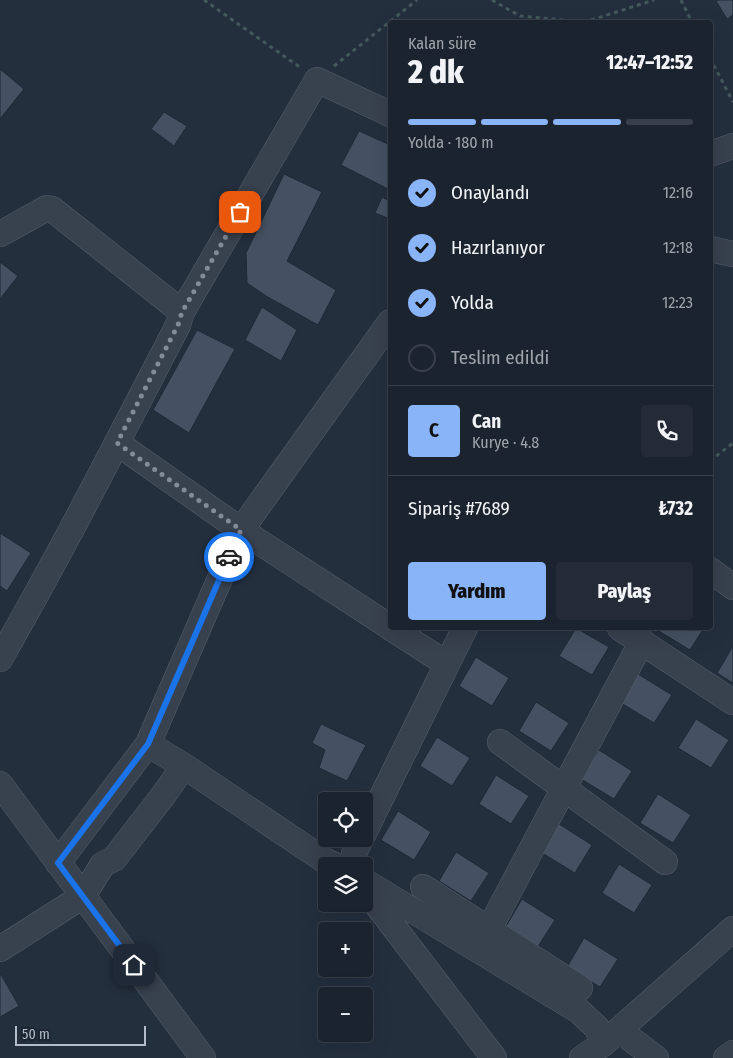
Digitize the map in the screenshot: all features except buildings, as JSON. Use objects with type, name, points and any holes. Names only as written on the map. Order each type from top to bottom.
[{"type":"street","points":[[0,659],[38,592],[117,443],[178,325],[182,312],[317,80],[388,113]]},
{"type":"street","points":[[713,153],[733,146]]},
{"type":"street","points":[[0,234],[47,208],[52,208],[182,312]]},
{"type":"street","points":[[713,250],[733,254]]},
{"type":"street","points":[[58,863],[148,744],[241,530],[388,325]]},
{"type":"street","points":[[117,443],[241,530],[388,625]]},
{"type":"street","points":[[713,572],[733,587]]},
{"type":"street","points":[[396,630],[447,664]]},
{"type":"street","points":[[373,815],[465,630]]},
{"type":"street","points":[[623,630],[733,702]]},
{"type":"street","points":[[484,940],[642,641]]},
{"type":"street","points":[[500,742],[665,862]]},
{"type":"street","points":[[148,744],[320,857]]},
{"type":"street","points":[[0,950],[83,896],[104,864],[114,859],[184,766]]},
{"type":"street","points":[[0,784],[203,1058]]},
{"type":"street","points":[[373,885],[580,988]]},
{"type":"street","points":[[423,887],[484,940],[579,1011],[597,1028],[611,1037],[656,1058]]},
{"type":"street","points":[[373,900],[494,1058]]},
{"type":"street","points":[[582,1058],[611,1037],[733,929]]},
{"type":"street","points":[[726,1058],[733,1053]]},
{"type":"path","points":[[204,0],[317,80],[388,23]]},
{"type":"path","points":[[392,20],[417,0]]},
{"type":"path","points":[[492,0],[520,16],[563,20]]},
{"type":"path","points":[[591,20],[654,0]]},
{"type":"path","points":[[682,0],[691,20]]},
{"type":"path","points":[[713,64],[733,102]]},
{"type":"path","points":[[713,459],[733,443]]},
{"type":"way so far","points":[[229,557],[241,530],[117,443],[178,325],[182,312],[240,212]]},
{"type":"route","points":[[134,965],[58,863],[148,744],[229,557]]}]
